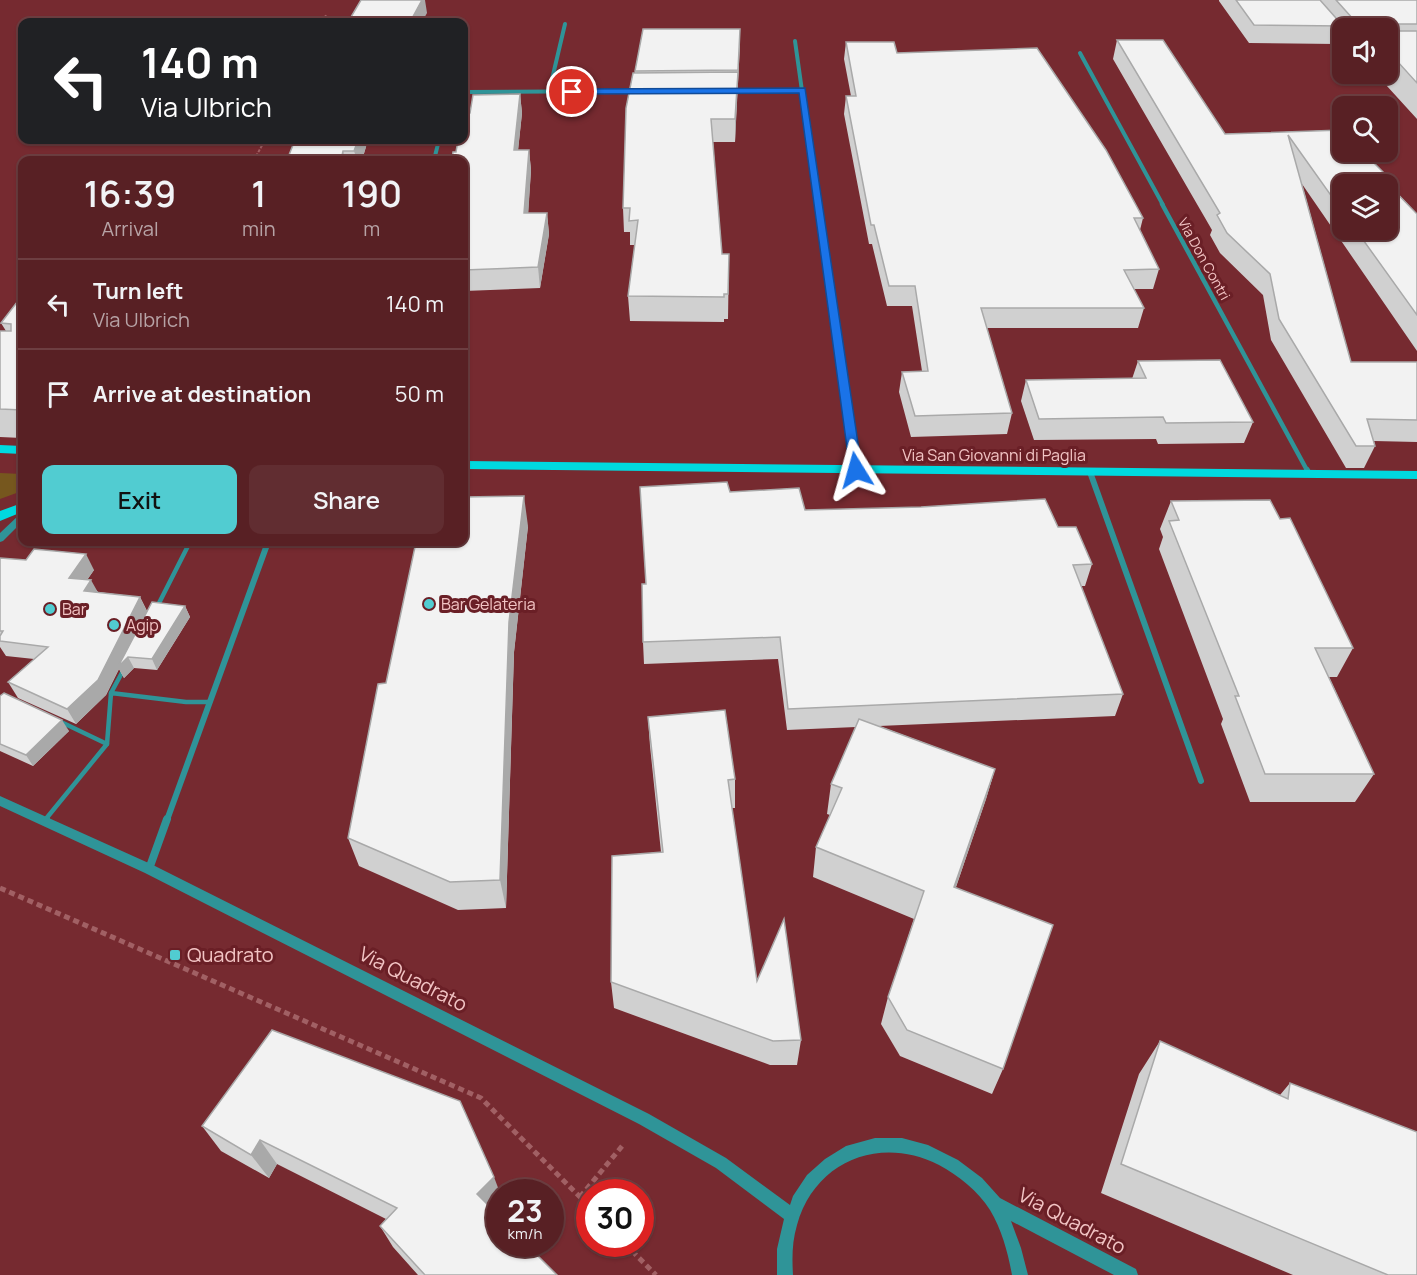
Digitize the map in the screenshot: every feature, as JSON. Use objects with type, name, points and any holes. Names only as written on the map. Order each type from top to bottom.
[{"type":"main road","points":[[0,449],[18,450]]},
{"type":"main road","name":"Via San Giovanni di Paglia","points":[[468,465],[1417,475]]},
{"type":"main road","points":[[0,516],[18,509]]},
{"type":"street","points":[[549,92],[565,24]]},
{"type":"street","points":[[795,41],[856,470]]},
{"type":"street","name":"Via Don Contri","points":[[1080,53],[1309,474]]},
{"type":"street","points":[[722,91],[802,90]]},
{"type":"street","points":[[468,92],[641,91]]},
{"type":"street","points":[[1090,472],[1201,781]]},
{"type":"street","points":[[0,539],[18,521]]},
{"type":"street","points":[[149,869],[267,546]]},
{"type":"street","name":"Via Quadrato","points":[[1,801],[149,869],[644,1119],[721,1163],[791,1215]]},
{"type":"street","name":"Via Quadrato","points":[[785,1275],[783,1257],[791,1215],[808,1183],[834,1160],[867,1147],[901,1145],[936,1155],[968,1175],[995,1204],[1012,1238],[1020,1275]]},
{"type":"street","name":"Via Quadrato","points":[[995,1204],[1130,1275]]},
{"type":"lane","points":[[154,611],[188,546]]},
{"type":"lane","points":[[45,821],[107,744],[111,693],[128,662]]},
{"type":"lane","points":[[111,693],[186,702],[209,702]]},
{"type":"lane","points":[[54,719],[107,744]]},
{"type":"path","points":[[0,888],[481,1098],[576,1193]]},
{"type":"path","points":[[595,1179],[644,1119]]},
{"type":"path","points":[[638,1257],[656,1275]]},
{"type":"shaded area","points":[[0,473],[18,474],[18,492],[0,499]]},
{"type":"building","points":[[361,0],[422,0],[412,18],[350,18]]},
{"type":"building","points":[[1236,0],[1320,0],[1336,18],[1332,18],[1332,26],[1254,25]]},
{"type":"building","points":[[1336,0],[1417,0],[1417,24],[1398,24],[1398,18],[1352,18]]},
{"type":"building","points":[[643,29],[740,29],[738,70],[635,71]]},
{"type":"building","points":[[1398,31],[1417,31],[1417,83],[1398,62]]},
{"type":"building","points":[[1117,40],[1163,40],[1225,134],[1332,130],[1332,162],[1373,162],[1385,174],[1332,174],[1332,197],[1288,135],[1351,362],[1417,362],[1417,420],[1367,419],[1375,446],[1356,446],[1279,319],[1270,274],[1227,233],[1217,215],[1220,213]]},
{"type":"building","points":[[846,42],[894,42],[897,53],[1037,48],[1106,150],[1143,218],[1134,218],[1159,269],[1124,270],[1144,308],[981,308],[1012,413],[915,416],[902,372],[928,371],[915,286],[889,286],[874,225],[871,225],[846,96],[856,96]]},
{"type":"building","points":[[738,72],[735,119],[711,119],[722,254],[729,254],[728,294],[724,294],[724,297],[628,296],[638,220],[629,221],[630,208],[623,208],[626,108],[633,73]]},
{"type":"building","points":[[520,94],[514,150],[529,150],[524,213],[547,213],[538,267],[468,270],[468,156],[452,156],[457,144],[468,144],[468,113],[470,113],[473,95]]},
{"type":"building","points":[[293,144],[357,144],[354,151],[343,151],[342,156],[289,156]]},
{"type":"building","points":[[1398,194],[1417,214],[1417,315],[1363,240],[1398,240]]},
{"type":"building","points":[[18,301],[18,410],[0,409],[0,331],[11,331],[11,324],[1,323]]},
{"type":"building","points":[[1220,360],[1253,422],[1166,423],[1163,417],[1039,419],[1026,380],[1146,378],[1138,361]]},
{"type":"building","points":[[727,482],[730,492],[799,488],[805,510],[921,507],[1045,499],[1058,527],[1076,527],[1092,564],[1073,565],[1123,694],[788,709],[780,637],[643,642],[642,584],[646,584],[640,487]]},
{"type":"building","points":[[524,496],[509,622],[500,880],[450,882],[348,838],[378,684],[386,683],[415,546],[468,546],[468,497]]},
{"type":"building","points":[[1270,500],[1280,519],[1290,518],[1353,648],[1315,648],[1374,774],[1265,774],[1235,696],[1239,696],[1169,521],[1179,520],[1171,501]]},
{"type":"building","points":[[34,549],[86,554],[69,578],[91,580],[84,591],[140,597],[98,680],[67,709],[8,682],[48,647],[0,641],[3,631],[0,631],[0,558],[26,560]]},
{"type":"building","points":[[152,602],[185,606],[152,659],[128,657],[118,667]]},
{"type":"building","points":[[4,693],[62,720],[26,755],[0,744],[0,696]]},
{"type":"building","points":[[725,710],[735,779],[728,780],[757,981],[784,919],[801,1040],[773,1041],[611,982],[612,856],[663,852],[648,717]]},
{"type":"building","points":[[859,719],[995,769],[954,887],[1053,925],[1003,1069],[907,1030],[888,997],[924,891],[816,847],[842,788],[831,784]]},
{"type":"building","points":[[272,1030],[460,1101],[494,1177],[486,1179],[486,1185],[477,1194],[486,1203],[486,1257],[539,1257],[557,1275],[425,1275],[380,1226],[397,1208],[260,1140],[251,1155],[202,1126]]},
{"type":"building","points":[[1160,1041],[1288,1099],[1290,1083],[1417,1132],[1417,1275],[1388,1275],[1121,1164]]},
{"type":"place","name":"Bar Gelateria","points":[[429,604]]},
{"type":"place","name":"Bar","points":[[50,609]]},
{"type":"place","name":"Agip","points":[[114,625]]},
{"type":"place","name":"Quadrato","points":[[175,955]]},
{"type":"route","points":[[572,92],[802,90],[856,470]]}]
